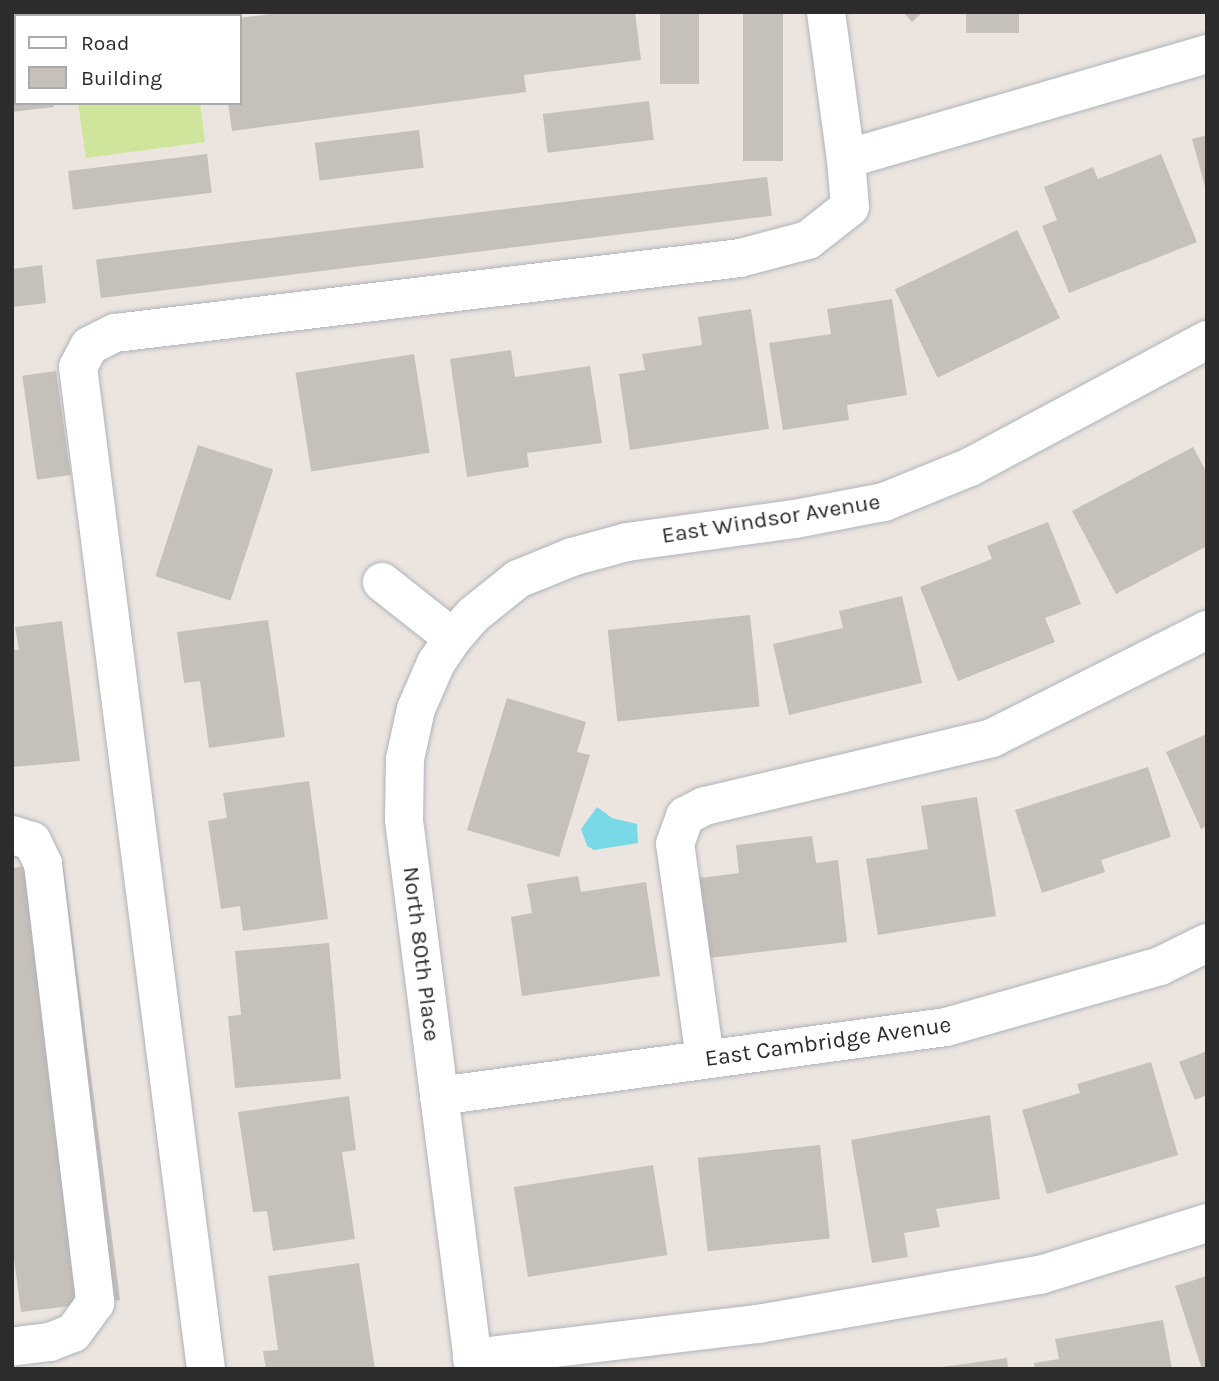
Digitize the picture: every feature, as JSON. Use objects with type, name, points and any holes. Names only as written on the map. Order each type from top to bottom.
[{"type":"street","points":[[206,1369],[78,367],[89,346],[115,333],[740,258],[808,240],[850,207],[846,159],[825,12]]},
{"type":"street","points":[[846,159],[1207,54]]},
{"type":"street","name":"East Windsor Avenue","points":[[453,638],[473,615],[519,579],[572,557],[627,541],[795,519],[884,502],[970,467],[1207,340]]},
{"type":"street","points":[[382,582],[453,638]]},
{"type":"street","points":[[705,1059],[675,844],[685,817],[705,806],[992,738],[1207,630]]},
{"type":"street","name":"North 80th Place","points":[[453,638],[436,663],[416,709],[405,759],[404,820],[473,1364]]},
{"type":"street","points":[[12,835],[32,841],[43,864],[94,1303],[73,1333],[50,1342],[12,1347]]},
{"type":"street","name":"East Cambridge Avenue","points":[[439,1096],[946,1027],[1160,966],[1207,943]]},
{"type":"street","points":[[473,1364],[758,1324],[1040,1275],[1207,1223]]},
{"type":"green space","points":[[66,12],[188,12],[188,14]]},
{"type":"green space","points":[[78,105],[200,105],[205,142],[86,158]]},
{"type":"water","points":[[597,807],[612,818],[637,824],[638,843],[594,850],[587,846],[581,829]]},
{"type":"building","points":[[12,12],[28,14],[14,14],[14,105],[54,107],[12,112]]},
{"type":"building","points":[[285,12],[635,12],[641,60],[524,75],[526,92],[232,131],[228,105],[242,105],[242,18]]},
{"type":"building","points":[[660,12],[699,12],[699,84],[660,84]]},
{"type":"building","points":[[743,12],[783,12],[783,161],[743,161]]},
{"type":"building","points":[[903,12],[923,12],[912,22]]},
{"type":"building","points":[[966,12],[1019,12],[1019,33],[966,33]]},
{"type":"building","points":[[649,101],[654,140],[548,153],[543,114]]},
{"type":"building","points":[[419,130],[424,168],[319,181],[315,143]]},
{"type":"building","points":[[1207,135],[1207,190],[1206,190],[1192,139]]},
{"type":"building","points":[[207,154],[212,193],[73,210],[68,171]]},
{"type":"building","points":[[1161,154],[1197,242],[1069,293],[1042,226],[1057,220],[1044,187],[1093,167],[1098,179]]},
{"type":"building","points":[[767,177],[772,216],[101,298],[96,259]]},
{"type":"building","points":[[1017,230],[1060,318],[938,378],[895,290]]},
{"type":"building","points":[[42,265],[46,303],[12,307],[12,269]]},
{"type":"building","points":[[892,299],[907,395],[847,405],[849,420],[783,430],[769,343],[831,334],[827,309]]},
{"type":"building","points":[[751,309],[769,429],[630,450],[619,374],[645,370],[642,354],[702,345],[698,317]]},
{"type":"building","points":[[511,350],[515,377],[590,366],[602,443],[527,453],[529,467],[467,477],[450,359]]},
{"type":"building","points":[[414,354],[430,453],[311,472],[295,373]]},
{"type":"building","points":[[56,371],[71,475],[37,480],[22,376]]},
{"type":"building","points":[[198,445],[273,469],[230,601],[155,576]]},
{"type":"building","points":[[1193,447],[1207,473],[1207,546],[1116,594],[1072,511]]},
{"type":"building","points":[[1048,522],[1081,604],[1045,618],[1055,642],[958,681],[920,587],[992,559],[987,546]]},
{"type":"building","points":[[902,596],[922,683],[789,715],[773,644],[843,628],[839,611]]},
{"type":"building","points":[[750,615],[760,706],[617,721],[608,630]]},
{"type":"building","points":[[268,620],[285,737],[209,748],[200,681],[184,683],[177,632]]},
{"type":"building","points":[[62,621],[80,761],[12,767],[12,650],[19,650],[15,627]]},
{"type":"building","points":[[507,698],[586,722],[577,752],[590,755],[559,857],[467,830]]},
{"type":"building","points":[[1207,734],[1207,826],[1201,829],[1166,752]]},
{"type":"building","points":[[1148,767],[1171,837],[1101,860],[1105,872],[1042,893],[1015,810]]},
{"type":"building","points":[[309,781],[328,919],[243,931],[240,906],[221,909],[208,821],[227,818],[223,793]]},
{"type":"building","points":[[977,797],[996,916],[878,935],[866,859],[928,849],[921,806]]},
{"type":"building","points":[[812,836],[816,863],[838,860],[847,942],[709,958],[699,878],[739,873],[736,845]]},
{"type":"building","points":[[63,861],[120,1300],[21,1312],[12,1243],[12,868]]},
{"type":"building","points":[[578,876],[581,892],[646,882],[660,976],[522,996],[511,917],[532,913],[527,884]]},
{"type":"building","points":[[329,943],[341,1079],[235,1088],[228,1016],[241,1015],[235,951]]},
{"type":"building","points":[[1207,1051],[1207,1095],[1195,1100],[1179,1062]]},
{"type":"building","points":[[1151,1062],[1178,1155],[1047,1194],[1022,1110],[1080,1093],[1077,1084]]},
{"type":"building","points":[[349,1096],[356,1150],[342,1152],[355,1239],[273,1251],[267,1211],[253,1212],[238,1112]]},
{"type":"building","points":[[990,1115],[1000,1199],[936,1209],[940,1227],[904,1233],[908,1257],[872,1263],[851,1140]]},
{"type":"building","points":[[820,1145],[830,1238],[707,1251],[698,1158]]},
{"type":"building","points":[[653,1165],[667,1255],[528,1277],[514,1187]]},
{"type":"building","points":[[359,1263],[375,1369],[266,1369],[263,1351],[278,1350],[268,1276]]},
{"type":"building","points":[[1207,1276],[1207,1369],[1202,1369],[1175,1286]]},
{"type":"building","points":[[1163,1320],[1172,1369],[1035,1369],[1034,1363],[1059,1359],[1055,1339]]},
{"type":"building","points":[[1007,1358],[1008,1369],[942,1369],[942,1367]]}]
